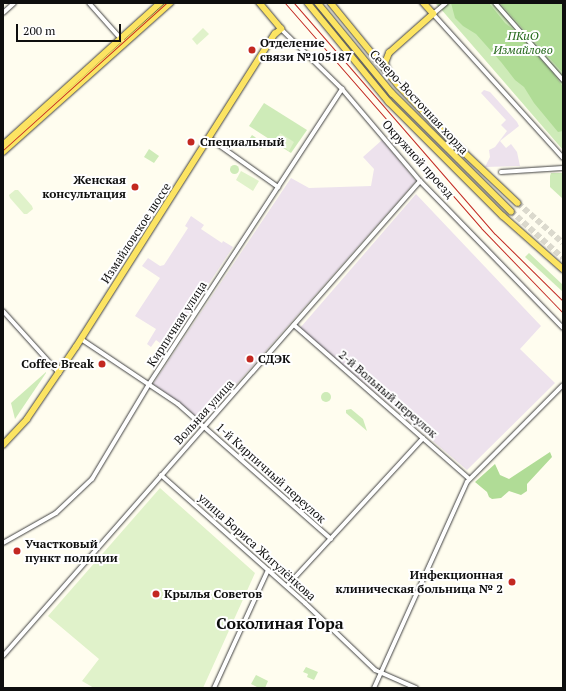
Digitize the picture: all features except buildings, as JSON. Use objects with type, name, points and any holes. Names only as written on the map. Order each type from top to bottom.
[{"type":"main road","points":[[3,152],[123,40],[160,3]]},
{"type":"main road","points":[[3,144],[123,40],[170,3]]},
{"type":"main road","name":"Окружной проезд","points":[[259,3],[281,29]]},
{"type":"main road","points":[[308,3],[388,102],[503,216],[563,270]]},
{"type":"main road","name":"Северо-Восточная хорда","points":[[318,3],[392,93],[511,211]]},
{"type":"main road","name":"Северо-Восточная хорда","points":[[331,3],[391,77],[450,139],[518,203]]},
{"type":"main road","points":[[391,77],[385,63],[388,53],[433,14],[423,3]]},
{"type":"main road","name":"Измайловское шоссе","points":[[3,444],[27,419],[59,373],[276,34],[281,29]]},
{"type":"street","points":[[3,12],[14,3]]},
{"type":"street","points":[[89,3],[123,40]]},
{"type":"street","points":[[446,3],[433,14],[563,158]]},
{"type":"street","points":[[495,3],[563,80]]},
{"type":"street","name":"Окружной проезд","points":[[281,29],[342,89],[420,182],[563,328]]},
{"type":"street","name":"Кирпичная улица","points":[[3,543],[56,513],[92,479],[149,384],[342,89]]},
{"type":"street","points":[[209,138],[278,188]]},
{"type":"street","points":[[501,172],[563,168]]},
{"type":"street","name":"Вольная улица","points":[[3,656],[420,182]]},
{"type":"street","points":[[3,311],[59,373]]},
{"type":"street","name":"2-й Вольный переулок","points":[[294,325],[469,479]]},
{"type":"street","name":"1-й Кирпичный переулок","points":[[81,340],[174,401],[330,539]]},
{"type":"street","points":[[374,688],[469,479],[563,385]]},
{"type":"street","points":[[286,586],[423,438]]},
{"type":"street","name":"улица Бориса Жигулёнкова","points":[[161,475],[286,586],[375,670],[416,688]]},
{"type":"street","points":[[214,688],[268,570]]},
{"type":"shaded area","points":[[484,90],[490,92],[519,126],[500,141],[506,148],[511,144],[517,152],[520,166],[485,167],[490,157],[489,150],[495,147],[507,131],[501,125],[506,120],[481,93]]},
{"type":"shaded area","points":[[382,140],[416,181],[203,422],[179,402],[153,384],[291,178],[309,188],[371,186],[374,169],[363,157]]},
{"type":"shaded area","points":[[416,194],[541,326],[520,349],[555,383],[467,470],[300,328]]},
{"type":"shaded area","points":[[191,216],[204,225],[201,229],[222,243],[223,241],[233,247],[171,341],[164,337],[160,343],[156,340],[151,347],[147,344],[156,329],[135,316],[160,278],[142,266],[148,258],[160,266],[164,265],[188,228],[185,226]]},
{"type":"green space","name":"ПКиО Измайлово","points":[[435,3],[563,3],[563,150],[440,8]]},
{"type":"green space","points":[[451,3],[489,3],[505,23],[514,30],[553,73],[563,87],[563,131],[558,132],[534,103],[524,87],[515,80],[476,34],[463,26],[455,18]]},
{"type":"green space","points":[[500,3],[563,3],[563,73]]},
{"type":"green space","points":[[203,28],[209,34],[197,45],[192,39]]},
{"type":"green space","points":[[264,103],[307,130],[291,153],[249,126]]},
{"type":"green space","points":[[280,133],[294,142],[289,151],[275,141]]},
{"type":"green space","points":[[252,135],[265,144],[261,149],[248,141]]},
{"type":"green space","points":[[149,149],[159,156],[154,163],[144,157]]},
{"type":"green space","points":[[234,164],[239,169],[234,174],[229,169]]},
{"type":"green space","points":[[241,171],[259,181],[253,191],[236,180]]},
{"type":"green space","points":[[551,173],[563,173],[563,199],[550,187]]},
{"type":"green space","points":[[15,190],[18,190],[32,206],[33,209],[27,214],[24,214],[10,198],[9,195]]},
{"type":"green space","points":[[529,253],[563,285],[563,292],[525,257]]},
{"type":"green space","points":[[46,373],[15,419],[11,403]]},
{"type":"green space","points":[[324,392],[328,392],[331,397],[328,402],[324,402],[321,399],[321,395]]},
{"type":"green space","points":[[351,409],[363,419],[367,431],[346,413],[346,410]]},
{"type":"green space","points":[[550,452],[552,457],[527,484],[527,491],[521,495],[509,491],[501,498],[492,499],[489,497],[487,492],[475,482],[495,464],[500,475],[509,479]]},
{"type":"green space","name":"Крылья Советов","points":[[160,488],[255,573],[203,688],[94,688],[82,681],[99,659],[48,616]]},
{"type":"green space","points":[[306,667],[318,672],[314,680],[307,677],[308,674],[303,672]]},
{"type":"green space","points":[[256,675],[268,681],[265,688],[259,688],[251,684]]},
{"type":"tunnel","points":[[518,203],[563,243]]},
{"type":"tunnel","points":[[511,211],[563,258]]},
{"type":"tram line","points":[[3,150],[166,3]]},
{"type":"railway","points":[[285,3],[481,228],[563,313]]},
{"type":"railway","points":[[294,3],[495,234],[563,301]]},
{"type":"place","name":"Отделение связи №105187","points":[[252,50]]},
{"type":"place","name":"Специальный","points":[[191,142]]},
{"type":"place","name":"Женская консультация","points":[[135,187]]},
{"type":"place","name":"СДЭК","points":[[250,359]]},
{"type":"place","name":"Coffee Break","points":[[102,364]]},
{"type":"place","name":"Участковый пункт полиции","points":[[17,551]]},
{"type":"place","name":"Инфекционная клиническая больница № 2","points":[[512,582]]},
{"type":"place","name":"Крылья Советов","points":[[156,594]]},
{"type":"district","name":"Соколиная Гора","points":[[280,623]]}]
